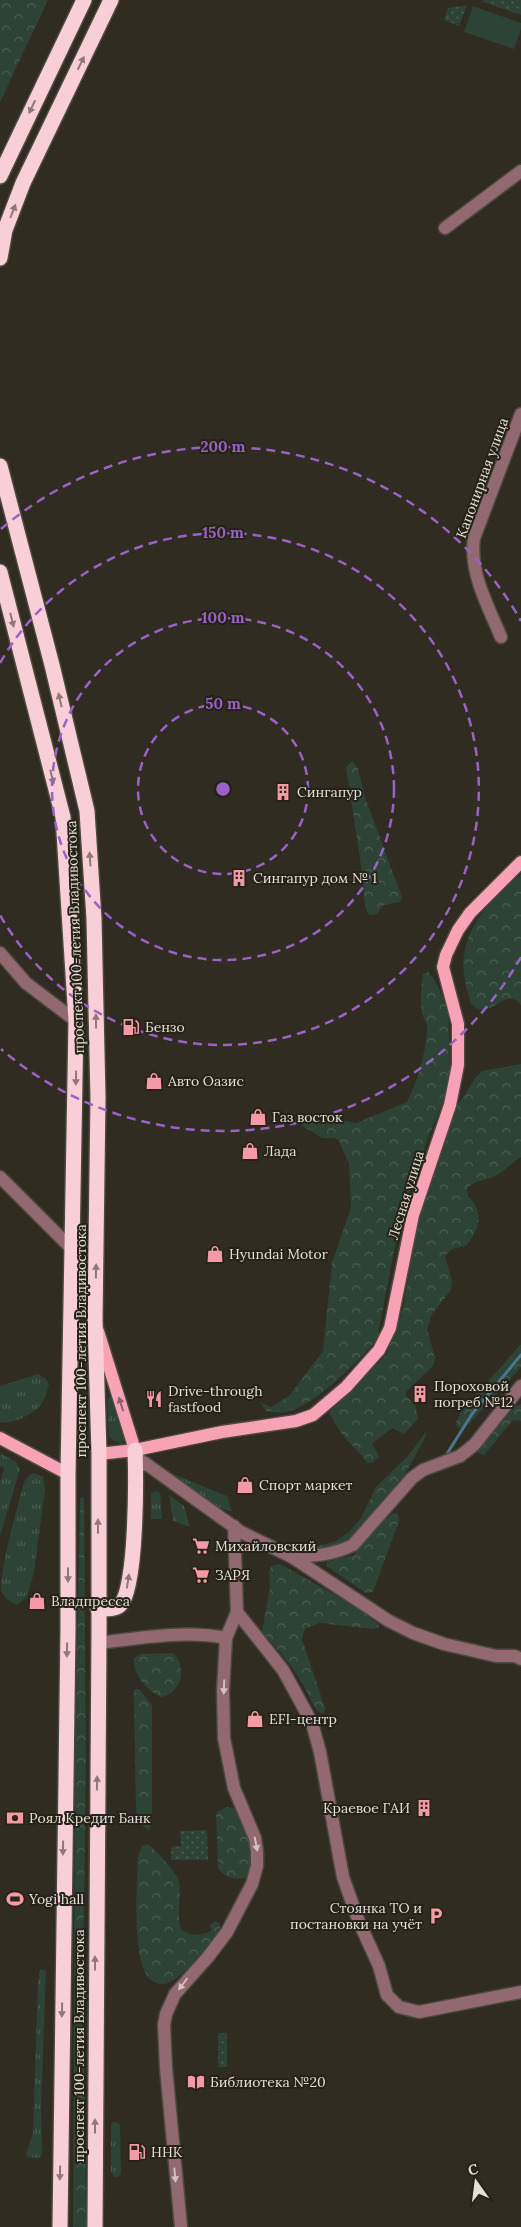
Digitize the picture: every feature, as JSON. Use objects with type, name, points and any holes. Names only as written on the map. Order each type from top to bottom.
[{"type":"highway","points":[[0,176],[84,0]]},
{"type":"highway","points":[[0,258],[5,230],[23,183],[111,0]]},
{"type":"highway","name":"проспект 100-летия Владивостока","points":[[0,466],[50,656],[87,811],[94,919],[98,1098],[95,1320],[99,1454],[95,2227]]},
{"type":"highway","name":"проспект 100-летия Владивостока","points":[[0,572],[63,817],[76,1021],[68,1474],[68,1629],[60,2227]]},
{"type":"highway","points":[[98,1609],[111,1609],[118,1606],[126,1595],[134,1533],[135,1450]]},
{"type":"main road","name":"Лесная улица","points":[[99,1454],[135,1450],[222,1432],[296,1421],[313,1415],[346,1386],[379,1350],[390,1328],[413,1215],[450,1105],[458,1065],[458,1024],[444,974],[443,967],[446,955],[458,930],[470,913],[521,862]]},
{"type":"main road","points":[[95,1320],[135,1450]]},
{"type":"main road","points":[[0,1438],[68,1474]]},
{"type":"street","points":[[445,228],[521,171]]},
{"type":"street","name":"Капонирная улица","points":[[501,637],[477,576],[472,548],[474,538],[521,414]]},
{"type":"street","points":[[0,953],[26,982],[76,1021]]},
{"type":"street","points":[[0,1177],[73,1250]]},
{"type":"street","points":[[292,1556],[320,1556],[340,1551],[353,1545],[412,1478],[423,1470],[460,1456],[474,1445],[521,1386]]},
{"type":"street","points":[[135,1450],[143,1465],[145,1463],[164,1479],[260,1543],[292,1556],[388,1621],[412,1633],[436,1641],[496,1656],[518,1658]]},
{"type":"street","points":[[181,2227],[166,2068],[164,2025],[166,2014],[175,1994],[208,1957],[227,1932],[252,1884],[257,1866],[255,1838],[234,1788],[226,1753],[223,1691],[226,1638],[237,1612],[234,1526]]},
{"type":"street","points":[[237,1612],[283,1670],[312,1723],[320,1752],[343,1877],[359,1922],[379,1966],[387,1995],[399,2007],[419,2012],[521,1992]]},
{"type":"street","points":[[99,1643],[172,1635],[207,1635],[226,1638]]},
{"type":"green space","points":[[0,0],[48,0],[0,102]]},
{"type":"green space","points":[[486,0],[521,0],[521,15],[481,1]]},
{"type":"green space","points":[[467,5],[459,26],[444,20],[448,8]]},
{"type":"green space","points":[[473,6],[521,23],[521,29],[514,49],[464,32]]},
{"type":"green space","points":[[352,761],[358,769],[366,800],[402,897],[400,902],[384,905],[374,915],[368,914],[365,906],[361,865],[346,767]]},
{"type":"green space","points":[[521,874],[521,1005],[515,1000],[509,999],[485,1010],[478,1009],[471,1004],[465,982],[464,958],[467,943],[472,929],[488,905]]},
{"type":"green space","points":[[428,972],[433,977],[448,1007],[450,1066],[446,1095],[428,1138],[400,1220],[377,1339],[334,1383],[307,1403],[294,1410],[282,1413],[266,1411],[260,1402],[271,1407],[289,1396],[323,1351],[332,1262],[351,1208],[349,1164],[339,1141],[335,1138],[322,1138],[301,1125],[299,1117],[313,1114],[356,1123],[407,1102],[418,1076],[426,1044],[427,1027],[422,1013],[421,994],[423,974]]},
{"type":"green space","points":[[521,1064],[521,1157],[502,1172],[476,1182],[467,1189],[468,1197],[477,1208],[477,1228],[466,1246],[452,1249],[445,1256],[452,1281],[451,1290],[432,1314],[427,1329],[435,1358],[433,1366],[406,1392],[406,1396],[415,1405],[418,1419],[404,1434],[392,1428],[372,1444],[379,1456],[374,1462],[368,1463],[341,1433],[329,1413],[386,1355],[403,1310],[416,1229],[457,1106],[482,1071]]},
{"type":"green space","points":[[521,1344],[521,1367],[470,1423],[462,1429],[457,1427],[456,1423],[460,1413]]},
{"type":"green space","points":[[38,1374],[45,1378],[49,1384],[45,1397],[39,1407],[23,1418],[11,1422],[0,1422],[0,1386]]},
{"type":"green space","points":[[111,1396],[124,1440],[121,1444],[112,1440],[109,1436],[107,1398]]},
{"type":"green space","points":[[521,1404],[521,1421],[513,1420],[484,1455],[478,1453],[477,1450],[507,1410]]},
{"type":"green space","points":[[426,1432],[426,1436],[403,1478],[361,1529],[346,1544],[320,1552],[277,1542],[318,1546],[336,1541],[349,1532],[361,1518],[376,1487],[408,1456]]},
{"type":"green space","points":[[0,1453],[16,1462],[20,1469],[0,1536],[0,1482],[4,1468],[0,1466]]},
{"type":"green space","points":[[168,1472],[227,1496],[232,1511],[219,1507],[200,1496],[167,1475]]},
{"type":"green space","points":[[32,1473],[43,1476],[45,1489],[34,1572],[27,1597],[17,1605],[9,1601],[3,1594],[1,1580],[22,1490],[25,1480]]},
{"type":"green space","points":[[156,1491],[160,1493],[162,1519],[151,1519],[151,1493]]},
{"type":"green space","points":[[169,1495],[184,1506],[190,1527],[173,1521]]},
{"type":"green space","points":[[84,1497],[86,1761],[83,1975],[86,2227],[73,2227],[75,1761],[80,1498]]},
{"type":"green space","points":[[391,1514],[398,1514],[399,1521],[373,1592],[366,1593],[326,1566],[327,1562],[354,1555],[370,1534]]},
{"type":"green space","points":[[278,1564],[356,1607],[378,1624],[379,1627],[373,1629],[319,1623],[305,1629],[302,1639],[325,1708],[324,1714],[316,1709],[304,1685],[293,1669],[262,1632],[270,1587],[269,1572],[271,1566]]},
{"type":"green space","points":[[173,1653],[180,1665],[180,1679],[173,1691],[161,1697],[151,1691],[138,1676],[135,1670],[134,1658],[141,1654]]},
{"type":"green space","points":[[135,1689],[139,1689],[152,1705],[152,1817],[149,1831],[141,1824],[136,1811]]},
{"type":"green space","points":[[227,1807],[237,1809],[246,1825],[255,1863],[248,1877],[236,1879],[227,1876],[218,1868],[216,1816],[217,1812]]},
{"type":"green space","points":[[207,1830],[208,1860],[171,1860],[171,1847],[181,1846],[180,1831]]},
{"type":"green space","points":[[147,1844],[163,1859],[178,1878],[181,1929],[192,1934],[207,1933],[211,1931],[210,1925],[215,1921],[219,1923],[220,1927],[219,1935],[213,1943],[183,1973],[171,1982],[164,1984],[151,1980],[145,1971],[140,1957],[136,1902],[138,1856],[142,1846]]},
{"type":"green space","points":[[40,1969],[46,1971],[41,2108],[42,2153],[39,2158],[27,2157],[26,2154],[33,2133]]},
{"type":"green space","points":[[218,2033],[227,2033],[227,2067],[218,2067]]},
{"type":"green space","points":[[113,2122],[119,2123],[120,2126],[121,2173],[115,2177],[111,2172],[111,2124]]},
{"type":"waterway","points":[[445,1457],[472,1414],[521,1355]]},
{"type":"place","name":"Сингапур","points":[[283,792]]},
{"type":"place","name":"Сингапур дом № 1","points":[[239,878]]},
{"type":"place","name":"Бензо","points":[[131,1027]]},
{"type":"place","name":"Авто Оазис","points":[[154,1081]]},
{"type":"place","name":"Газ восток","points":[[258,1117]]},
{"type":"place","name":"Лада","points":[[250,1151]]},
{"type":"place","name":"Hyundai Motor","points":[[215,1254]]},
{"type":"place","name":"Пороховой погреб №12","points":[[420,1394]]},
{"type":"place","name":"Drive-through fastfood","points":[[154,1399]]},
{"type":"place","name":"Спорт маркет","points":[[245,1485]]},
{"type":"place","name":"Михайловский","points":[[201,1546]]},
{"type":"place","name":"ЗАРЯ","points":[[201,1575]]},
{"type":"place","name":"Владпресса","points":[[37,1601]]},
{"type":"place","name":"EFI-центр","points":[[255,1719]]},
{"type":"place","name":"Краевое ГАИ","points":[[424,1808]]},
{"type":"place","name":"Роял Кредит Банк","points":[[15,1818]]},
{"type":"place","name":"Yogi hall","points":[[15,1899]]},
{"type":"place","name":"Стоянка ТО и постановки на учёт","points":[[436,1916]]},
{"type":"place","name":"Библиотека №20","points":[[196,2082]]},
{"type":"place","name":"ННК","points":[[137,2152]]}]
